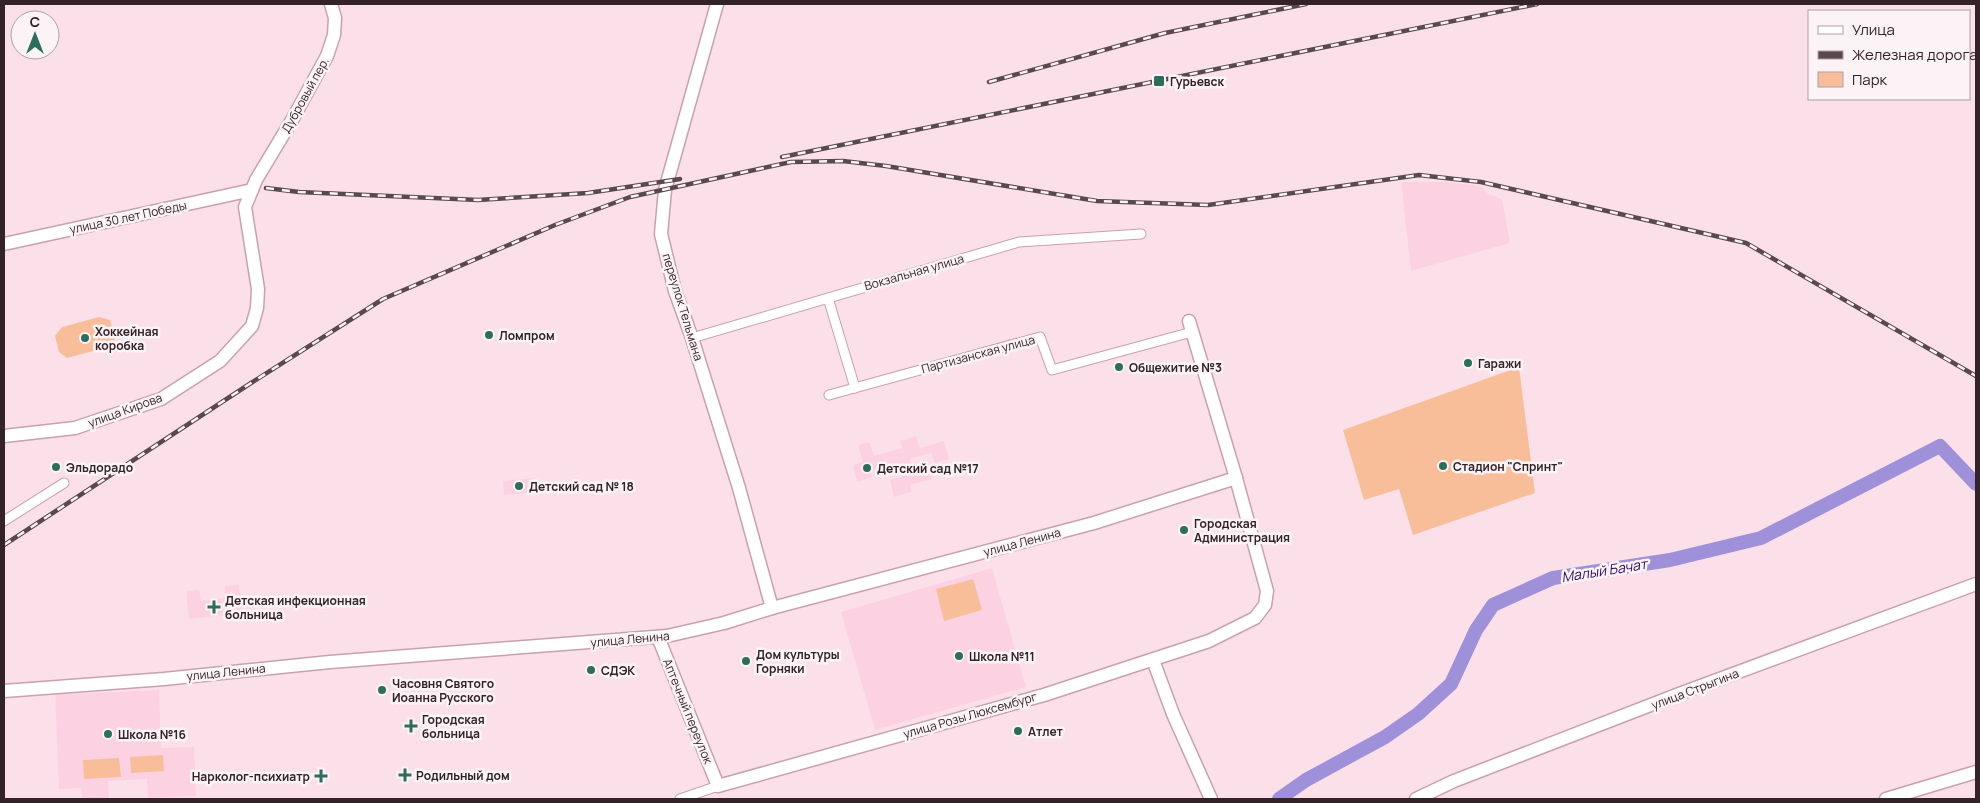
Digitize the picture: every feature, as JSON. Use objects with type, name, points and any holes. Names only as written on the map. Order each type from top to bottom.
[{"type":"street","name":"Дубровый пер.","points":[[254,185],[327,56],[334,35],[335,18],[331,4]]},
{"type":"street","name":"переулок Тельмана","points":[[717,4],[665,190],[661,234],[675,291],[692,338],[739,488],[772,608]]},
{"type":"street","name":"улица 30 лет Победы","points":[[4,244],[254,185]]},
{"type":"street","name":"улица Кирова","points":[[4,436],[75,428],[161,399],[220,361],[252,326],[257,308],[258,289],[245,207],[254,185]]},
{"type":"street","name":"Вокзальная улица","points":[[692,338],[1019,242],[1141,234]]},
{"type":"street","points":[[828,298],[855,388]]},
{"type":"street","points":[[1191,326],[1236,478]]},
{"type":"street","name":"Партизанская улица","points":[[829,395],[1040,337],[1052,370],[1191,326]]},
{"type":"street","name":"улица Ленина","points":[[4,691],[164,679],[330,662],[658,637],[724,623],[772,608],[1094,523],[1236,478]]},
{"type":"street","name":"улица Розы Люксембург","points":[[680,799],[718,786],[1044,695],[1209,641],[1255,618],[1264,605],[1267,591],[1236,478]]},
{"type":"street","points":[[4,521],[64,483]]},
{"type":"street","name":"улица Стрыгина","points":[[1416,799],[1454,781],[1544,746],[1976,584]]},
{"type":"street","name":"Аптечный переулок","points":[[658,637],[718,786]]},
{"type":"street","points":[[1153,660],[1173,714],[1211,799]]},
{"type":"street","points":[[1886,799],[1976,772]]},
{"type":"shaded area","points":[[1401,182],[1445,182],[1481,186],[1488,194],[1502,199],[1510,243],[1411,271]]},
{"type":"shaded area","name":"Детский сад №17","points":[[916,436],[920,448],[944,441],[949,459],[935,463],[931,453],[910,459],[913,470],[928,465],[932,479],[910,485],[912,492],[894,497],[890,480],[901,477],[897,463],[870,471],[872,477],[857,482],[853,465],[863,462],[858,445],[869,442],[874,456],[902,448],[900,441]]},
{"type":"shaded area","name":"Детский сад № 18","points":[[534,478],[535,492],[504,495],[503,481]]},
{"type":"shaded area","points":[[992,568],[1026,687],[875,730],[841,612]]},
{"type":"shaded area","name":"Детская инфекционная больница","points":[[239,585],[242,613],[189,619],[186,591],[199,590],[201,601],[225,598],[225,586]]},
{"type":"shaded area","name":"Школа №16","points":[[159,690],[161,748],[194,747],[196,796],[148,798],[147,779],[108,781],[109,799],[82,799],[81,788],[59,789],[55,695]]},
{"type":"green space","name":"Хоккейная коробка","points":[[99,317],[110,320],[115,339],[108,347],[67,358],[59,352],[55,336],[62,327]]},
{"type":"green space","name":"Стадион \"Спринт\"","points":[[1519,367],[1535,493],[1413,535],[1399,489],[1364,500],[1343,430]]},
{"type":"green space","points":[[973,579],[982,610],[944,621],[936,589]]},
{"type":"green space","points":[[163,755],[164,771],[131,773],[130,757]]},
{"type":"green space","points":[[119,758],[121,777],[84,779],[83,760]]},
{"type":"waterway","name":"Малый Бачат","points":[[1279,799],[1306,780],[1385,737],[1418,714],[1451,684],[1476,630],[1493,605],[1553,578],[1670,560],[1761,538],[1940,446],[1976,484]]},
{"type":"railway","points":[[989,82],[1165,33],[1306,4]]},
{"type":"railway","points":[[782,157],[1537,4]]},
{"type":"railway","points":[[4,545],[383,299],[555,225],[630,197],[791,162],[843,161],[886,166],[1097,201],[1208,205],[1419,175],[1481,182],[1746,243],[1976,376]]},
{"type":"railway","points":[[266,188],[299,192],[478,200],[588,193],[680,179]]},
{"type":"place","name":"Гурьевск","points":[[1159,81]]},
{"type":"place","name":"Ломпром","points":[[489,335]]},
{"type":"place","name":"Хоккейная коробка","points":[[85,338]]},
{"type":"place","name":"Гаражи","points":[[1468,363]]},
{"type":"place","name":"Общежитие №3","points":[[1119,367]]},
{"type":"place","name":"Стадион \"Спринт\"","points":[[1443,466]]},
{"type":"place","name":"Эльдорадо","points":[[56,467]]},
{"type":"place","name":"Детский сад №17","points":[[867,468]]},
{"type":"place","name":"Детский сад № 18","points":[[519,486]]},
{"type":"place","name":"Городская Администрация","points":[[1184,530]]},
{"type":"place","name":"Детская инфекционная больница","points":[[214,607]]},
{"type":"place","name":"Школа №11","points":[[959,656]]},
{"type":"place","name":"Дом культуры Горняки","points":[[746,661]]},
{"type":"place","name":"СДЭК","points":[[591,670]]},
{"type":"place","name":"Часовня Святого Иоанна Русского","points":[[382,690]]},
{"type":"place","name":"Городская больница","points":[[411,726]]},
{"type":"place","name":"Атлет","points":[[1018,731]]},
{"type":"place","name":"Школа №16","points":[[108,734]]},
{"type":"place","name":"Родильный дом","points":[[405,775]]},
{"type":"place","name":"Нарколог-психиатр","points":[[321,776]]}]
